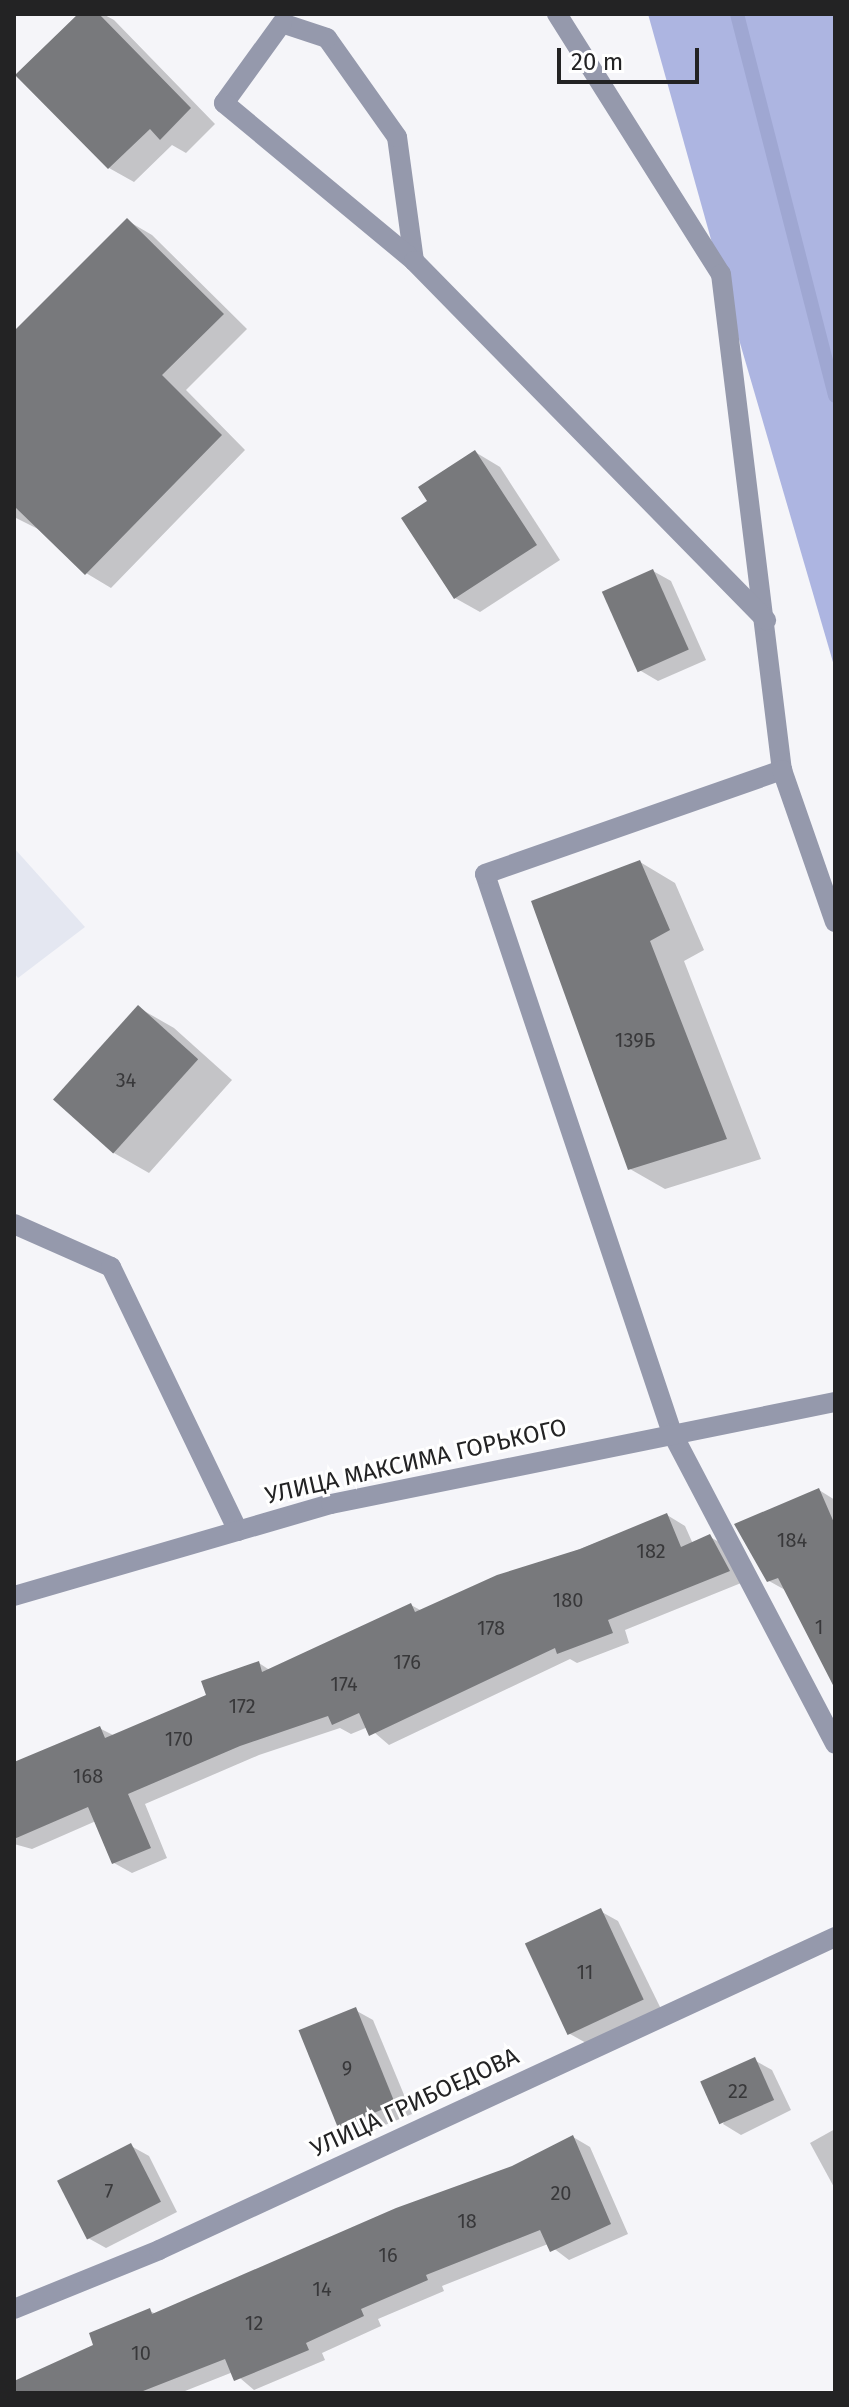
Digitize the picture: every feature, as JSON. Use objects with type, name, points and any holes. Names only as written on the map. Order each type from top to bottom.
[{"type":"street","points":[[557,14],[721,274],[766,620],[782,770],[835,922]]},
{"type":"street","points":[[414,261],[397,137],[327,38],[282,23],[224,103],[414,261],[766,620]]},
{"type":"street","points":[[782,770],[485,874],[672,1433],[835,1744]]},
{"type":"street","points":[[14,1224],[111,1267],[238,1531]]},
{"type":"street","name":"УЛИЦА МАКСИМА ГОРЬКОГО","points":[[14,1596],[331,1504],[835,1402]]},
{"type":"street","name":"УЛИЦА ГРИБОЕДОВА","points":[[14,2309],[159,2250],[835,1937]]},
{"type":"shaded area","points":[[648,14],[835,14],[835,669],[740,343]]},
{"type":"shaded area","points":[[14,848],[85,927],[18,978],[14,973]]},
{"type":"building","points":[[78,14],[99,14],[191,108],[160,140],[150,129],[108,169],[15,75]]},
{"type":"building","points":[[127,218],[224,314],[162,375],[222,435],[85,575],[14,506],[14,331]]},
{"type":"building","points":[[475,450],[537,545],[454,599],[401,518],[427,501],[418,487]]},
{"type":"building","points":[[653,569],[689,649],[638,672],[602,592]]},
{"type":"building","points":[[640,860],[670,930],[650,941],[727,1139],[628,1170],[531,901]]},
{"type":"building","points":[[138,1005],[198,1059],[113,1154],[53,1099]]},
{"type":"building","points":[[819,1488],[835,1525],[835,1689],[778,1578],[767,1582],[734,1524]]},
{"type":"building","points":[[667,1513],[681,1547],[710,1534],[730,1571],[608,1620],[613,1633],[557,1654],[555,1648],[369,1736],[359,1713],[332,1725],[328,1716],[240,1746],[128,1794],[151,1848],[112,1864],[88,1807],[14,1839],[14,1762],[100,1726],[105,1738],[206,1695],[201,1681],[259,1661],[262,1672],[411,1603],[415,1612],[497,1575],[580,1549]]},
{"type":"building","points":[[601,1908],[644,2000],[568,2035],[525,1943]]},
{"type":"building","points":[[356,2007],[395,2104],[338,2128],[299,2030]]},
{"type":"building","points":[[755,2057],[774,2100],[719,2124],[700,2081]]},
{"type":"building","points":[[573,2135],[611,2224],[550,2252],[540,2230],[426,2275],[428,2280],[361,2309],[364,2316],[306,2343],[309,2350],[234,2381],[225,2359],[138,2393],[14,2393],[14,2381],[93,2345],[89,2333],[150,2308],[152,2314],[396,2208],[512,2166]]},
{"type":"building","points":[[131,2143],[161,2202],[87,2239],[57,2181]]},
{"type":"waterway","points":[[737,14],[835,396]]}]
